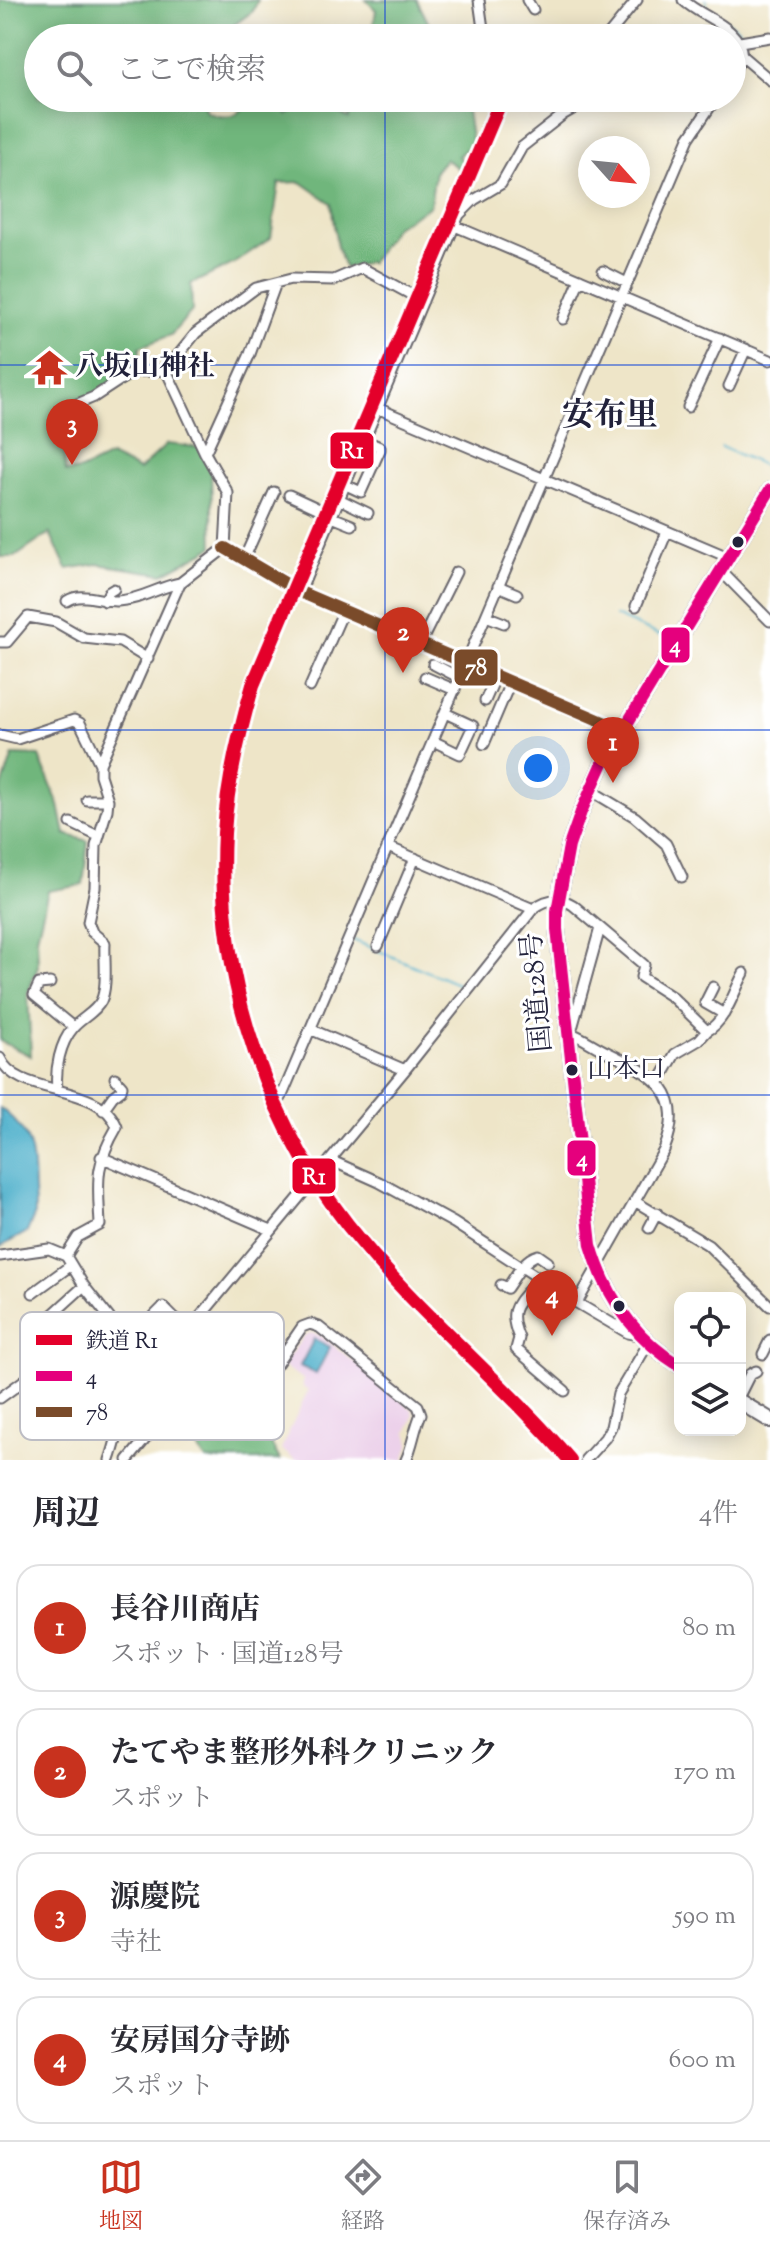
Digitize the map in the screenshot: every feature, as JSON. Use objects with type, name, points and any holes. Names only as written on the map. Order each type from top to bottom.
[{"type":"highway","name":"国道128号","points":[[674,1361],[643,1340],[613,1300],[598,1268],[586,1217],[557,911],[569,846],[590,790],[622,730],[770,490]]},
{"type":"highway","points":[[746,1406],[770,1420]]},
{"type":"street","points":[[479,0],[482,24]]},
{"type":"street","points":[[527,0],[533,10]]},
{"type":"street","points":[[617,24],[637,0]]},
{"type":"street","points":[[683,0],[720,24]]},
{"type":"street","points":[[746,41],[770,37]]},
{"type":"street","points":[[746,59],[770,80]]},
{"type":"street","points":[[300,592],[463,208],[504,181],[522,147],[568,112]]},
{"type":"street","points":[[281,1098],[689,138],[707,112]]},
{"type":"street","points":[[455,226],[770,360]]},
{"type":"street","points":[[69,426],[68,408],[94,397],[127,373],[166,370],[196,333],[256,288],[291,279],[334,280],[362,268],[423,301]]},
{"type":"street","points":[[603,271],[627,283]]},
{"type":"street","points":[[563,319],[580,279]]},
{"type":"street","points":[[205,453],[250,354],[276,283]]},
{"type":"street","points":[[688,407],[720,338]]},
{"type":"street","points":[[729,386],[746,349]]},
{"type":"street","points":[[67,601],[72,597],[105,601],[135,600],[180,583],[225,548],[228,493],[205,453],[166,370]]},
{"type":"street","points":[[377,408],[667,532],[724,563],[770,621]]},
{"type":"street","points":[[346,485],[361,492],[380,450],[380,447],[364,440]]},
{"type":"street","points":[[244,559],[274,492]]},
{"type":"street","points":[[289,495],[317,508]]},
{"type":"street","points":[[339,499],[368,513]]},
{"type":"street","points":[[332,517],[352,525]]},
{"type":"street","points":[[636,606],[667,532]]},
{"type":"street","points":[[225,548],[300,592],[343,612],[622,730]]},
{"type":"street","points":[[420,644],[456,572]]},
{"type":"street","points":[[57,1088],[55,1073],[64,1044],[73,1027],[92,1012],[103,994],[105,943],[92,932],[88,922],[95,888],[98,836],[108,800],[100,764],[180,583]]},
{"type":"street","points":[[498,586],[517,594]]},
{"type":"street","points":[[105,601],[114,589]]},
{"type":"street","points":[[310,687],[343,612]]},
{"type":"street","points":[[486,616],[504,623]]},
{"type":"street","points":[[0,642],[7,642],[28,617],[38,617],[56,622],[84,638],[120,642],[148,659]]},
{"type":"street","points":[[433,664],[460,678]]},
{"type":"street","points":[[485,701],[496,676]]},
{"type":"street","points":[[425,677],[455,690]]},
{"type":"street","points":[[484,744],[510,683]]},
{"type":"street","points":[[433,741],[460,754],[473,726],[445,713]]},
{"type":"street","points":[[0,735],[17,739],[74,720],[80,723],[100,764]]},
{"type":"street","points":[[590,790],[635,817],[666,844],[682,877]]},
{"type":"street","points":[[87,800],[108,800]]},
{"type":"street","points":[[71,823],[98,836]]},
{"type":"street","points":[[388,847],[533,909]]},
{"type":"street","points":[[378,946],[415,858]]},
{"type":"street","points":[[203,1312],[405,1070],[533,909],[547,901],[559,899],[573,905],[644,965],[641,977],[672,997],[707,1031]]},
{"type":"street","points":[[577,1303],[636,1202],[664,1150],[672,1128],[668,1096],[659,1082],[568,1032],[573,1025],[600,928]]},
{"type":"street","points":[[659,1082],[675,1054],[715,1027],[744,973]]},
{"type":"street","points":[[50,983],[41,983],[34,995],[73,1027]]},
{"type":"street","points":[[713,987],[705,1003],[724,1014]]},
{"type":"street","points":[[310,1029],[405,1070]]},
{"type":"street","points":[[0,1058],[8,1072],[47,1087],[69,1091],[103,1110],[117,1127],[101,1157],[97,1178],[100,1225],[78,1237],[66,1256]]},
{"type":"street","points":[[103,1110],[121,1090],[122,1086],[115,1078]]},
{"type":"street","points":[[101,1157],[271,1230]]},
{"type":"street","points":[[330,1160],[407,1196],[454,1223],[538,1279],[643,1340],[618,1394],[611,1427],[585,1460]]},
{"type":"street","points":[[636,1202],[708,1245],[770,1306]]},
{"type":"street","points":[[649,1228],[657,1213]]},
{"type":"street","points":[[0,1256],[49,1249],[66,1256],[105,1312]]},
{"type":"street","points":[[501,1285],[507,1288],[534,1255],[548,1262]]},
{"type":"street","points":[[33,1293],[70,1266]]},
{"type":"street","points":[[538,1279],[514,1311],[512,1324],[519,1338],[516,1349],[565,1391]]},
{"type":"street","points":[[55,1312],[84,1286]]},
{"type":"street","points":[[284,1353],[302,1327],[310,1324],[319,1327],[418,1406],[421,1414],[406,1460]]},
{"type":"street","points":[[763,1354],[770,1340]]},
{"type":"street","points":[[746,1382],[750,1374],[756,1371]]},
{"type":"street","points":[[0,1398],[20,1383]]},
{"type":"street","points":[[110,1460],[116,1440]]},
{"type":"street","points":[[128,1460],[145,1440]]},
{"type":"shaded area","points":[[310,1333],[321,1335],[412,1409],[414,1416],[407,1432],[410,1443],[404,1460],[295,1460],[281,1449],[308,1391],[303,1387],[303,1379],[284,1367],[304,1336]]},
{"type":"green space","points":[[0,0],[258,0],[253,11],[235,24],[24,24],[24,112],[210,112],[232,115],[239,112],[285,112],[287,115],[291,112],[338,112],[349,119],[349,112],[467,112],[472,144],[458,156],[469,166],[465,173],[445,159],[435,171],[430,206],[395,227],[371,262],[345,268],[337,247],[331,203],[301,182],[279,183],[271,238],[233,264],[191,284],[192,311],[171,335],[140,347],[140,375],[114,389],[60,405],[52,417],[53,432],[63,450],[66,472],[81,470],[110,456],[139,470],[167,444],[205,448],[213,454],[213,547],[163,574],[97,564],[67,569],[50,533],[15,557],[0,557]]},
{"type":"green space","points":[[366,0],[417,0],[429,24],[374,24],[376,10]]},
{"type":"green space","points":[[13,755],[39,756],[59,805],[65,834],[88,841],[83,885],[48,891],[37,937],[38,966],[28,993],[31,1056],[0,1041],[0,793]]},
{"type":"green space","points":[[192,1440],[269,1440],[280,1460],[206,1460]]},
{"type":"water","points":[[0,1108],[22,1129],[28,1140],[33,1162],[35,1214],[27,1232],[0,1247]]},
{"type":"water","points":[[314,1339],[330,1347],[316,1374],[300,1366]]},
{"type":"waterway","points":[[706,0],[707,10],[732,24]]},
{"type":"waterway","points":[[721,447],[770,468]]},
{"type":"waterway","points":[[615,616],[668,639]]},
{"type":"waterway","points":[[353,940],[462,986]]},
{"type":"rail line","name":"R1","points":[[496,112],[253,685],[238,739],[228,795],[224,889],[229,944],[255,1053],[301,1155],[331,1202],[389,1274],[570,1460]]},
{"type":"transit line","name":"4","points":[[677,1364],[649,1343],[624,1314],[605,1282],[591,1245],[557,911],[569,846],[603,763],[770,490]]},
{"type":"transit line","name":"78","points":[[225,548],[300,592],[622,730]]},
{"type":"place","name":"八坂山神社","points":[[49,368]]},
{"type":"place","name":"源慶院","points":[[72,465]]},
{"type":"place","name":"たてやま整形外科クリニック","points":[[403,673]]},
{"type":"place","name":"長谷川商店","points":[[613,783]]},
{"type":"place","name":"山本口","points":[[572,1070]]},
{"type":"place","name":"安房国分寺跡","points":[[552,1336]]},
{"type":"district","name":"安布里","points":[[610,417]]}]
